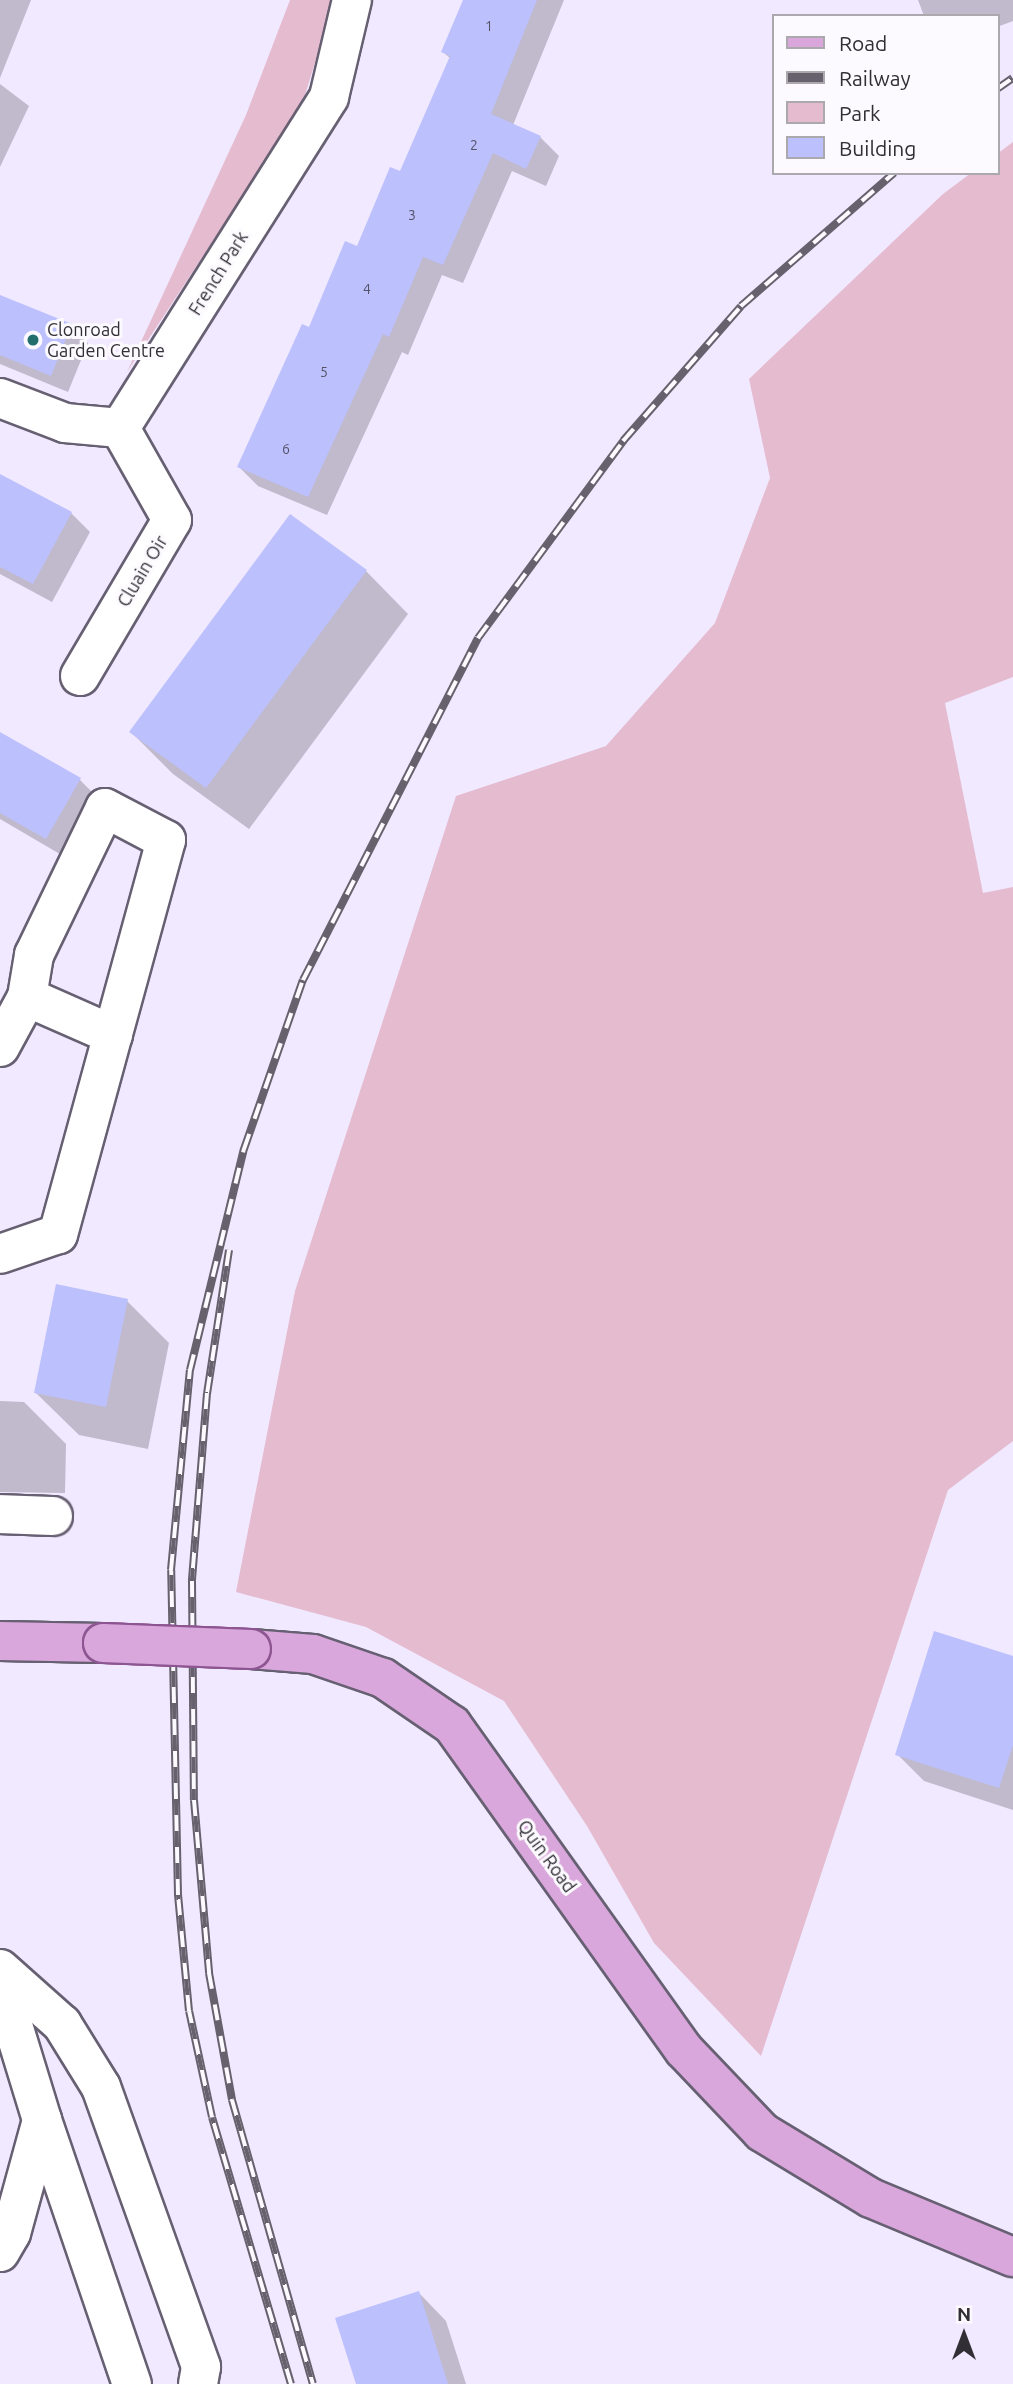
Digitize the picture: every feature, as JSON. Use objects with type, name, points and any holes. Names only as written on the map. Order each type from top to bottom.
[{"type":"main road","name":"Quin Road","points":[[0,1642],[103,1643],[313,1654],[383,1678],[452,1725],[684,2050],[762,2132],[871,2198],[1013,2257]]},
{"type":"street","name":"French Park","points":[[120,428],[329,97],[352,0]]},
{"type":"street","points":[[0,398],[65,423],[120,428]]},
{"type":"street","name":"Cluain Oir","points":[[80,676],[172,520],[120,428]]},
{"type":"street","points":[[0,1047],[27,997],[34,956],[105,808],[166,840],[58,1234],[0,1254]]},
{"type":"street","points":[[27,997],[113,1035]]},
{"type":"street","points":[[0,1514],[53,1516]]},
{"type":"street","points":[[0,1969],[62,2024],[101,2087],[201,2367],[198,2384]]},
{"type":"street","points":[[0,2000],[9,2012],[42,2120],[132,2384]]},
{"type":"street","points":[[0,2252],[10,2233],[42,2120]]},
{"type":"green space","points":[[290,0],[334,0],[302,105],[127,372],[246,115]]},
{"type":"green space","points":[[1013,142],[1013,677],[945,703],[983,893],[1013,887],[1013,1441],[948,1490],[761,2056],[654,1943],[587,1826],[504,1701],[366,1627],[236,1592],[295,1291],[456,796],[606,746],[715,623],[770,478],[749,379],[943,194],[968,175],[999,175],[999,152]]},
{"type":"building","points":[[463,0],[537,0],[491,114],[541,136],[526,169],[493,153],[443,265],[423,257],[389,337],[383,334],[308,497],[237,467],[302,324],[309,327],[345,241],[357,246],[390,167],[400,171],[450,56],[441,52]]},
{"type":"building","name":"Clonroad Garden Centre","points":[[0,295],[72,324],[51,376],[0,355]]},
{"type":"building","points":[[0,474],[72,512],[33,584],[0,567]]},
{"type":"building","points":[[290,514],[367,570],[206,788],[129,732]]},
{"type":"building","points":[[0,732],[81,778],[46,839],[0,813]]},
{"type":"building","points":[[56,1284],[128,1299],[106,1407],[34,1393]]},
{"type":"building","points":[[934,1631],[1013,1656],[1013,1745],[999,1788],[895,1755]]},
{"type":"building","points":[[419,2291],[448,2384],[356,2384],[335,2318]]},
{"type":"railway","points":[[999,88],[1013,78]]},
{"type":"railway","points":[[291,2384],[212,2117],[189,2011],[178,1895],[171,1570],[190,1370],[244,1149],[303,980],[478,638],[623,441],[741,306],[892,175]]},
{"type":"railway","points":[[229,1250],[207,1393],[192,1581],[194,1800],[209,1973],[232,2100],[313,2384]]},
{"type":"place","name":"Clonroad Garden Centre","points":[[33,340]]}]
